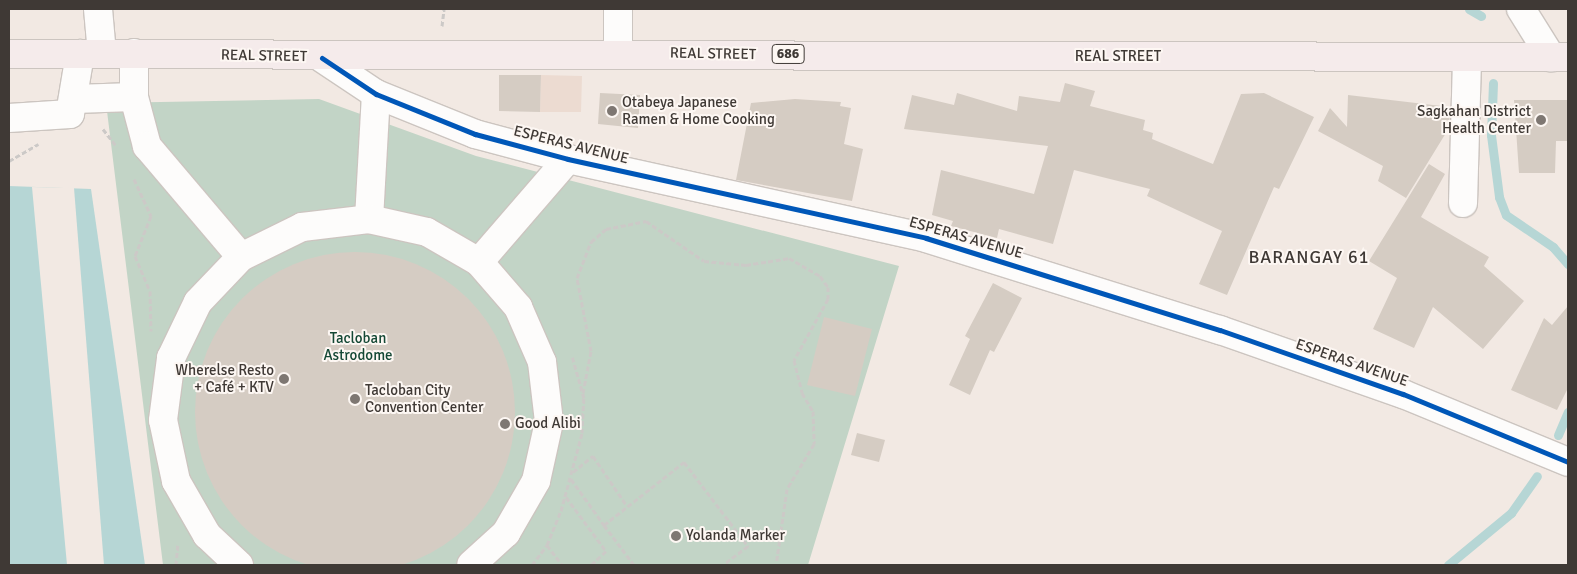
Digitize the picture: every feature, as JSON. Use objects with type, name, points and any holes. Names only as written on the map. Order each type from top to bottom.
[{"type":"main road","name":"REAL STREET","points":[[9,54],[134,53],[322,58],[618,52],[1560,57]]},
{"type":"street","points":[[9,118],[61,118],[70,114],[91,54],[98,9]]},
{"type":"street","points":[[618,9],[618,52]]},
{"type":"street","points":[[1532,13],[1560,57]]},
{"type":"street","points":[[134,53],[134,97],[147,146],[241,257]]},
{"type":"street","points":[[1463,203],[1467,57]]},
{"type":"street","name":"ESPERAS AVENUE","points":[[322,58],[376,94],[475,134],[568,159],[926,238],[1229,333],[1403,394],[1568,462]]},
{"type":"street","points":[[368,219],[376,94]]},
{"type":"street","points":[[74,99],[134,97]]},
{"type":"street","points":[[478,262],[568,159]]},
{"type":"street","points":[[239,565],[207,535],[189,509],[176,481],[164,420],[165,389],[183,329],[198,302],[241,257],[302,227],[368,219],[427,232],[478,262],[518,307],[533,333],[548,392],[549,422],[536,481],[523,508],[506,533],[472,565]]},
{"type":"path","points":[[583,393],[591,351],[578,295],[579,264],[606,229],[646,221],[704,261],[746,265],[789,258],[820,276],[828,287],[828,299],[794,360],[802,393],[813,412],[814,444],[787,489],[776,565]]},
{"type":"path","points":[[573,472],[593,456],[627,506]]},
{"type":"path","points":[[604,525],[684,462],[748,546],[723,565]]},
{"type":"path","points":[[571,479],[634,565]]},
{"type":"path","points":[[566,497],[606,552],[591,565]]},
{"type":"path","points":[[547,545],[562,565]]},
{"type":"shaded area","points":[[541,75],[582,76],[581,112],[540,112]]},
{"type":"green space","name":"Tacloban Astrodome","points":[[319,99],[476,156],[899,266],[808,565],[163,565],[106,103]]},
{"type":"water","points":[[9,186],[91,189],[145,565],[9,565]]},
{"type":"pier","points":[[32,187],[74,188],[104,565],[67,565]]},
{"type":"building","points":[[499,75],[541,75],[540,112],[499,111]]},
{"type":"building","points":[[1065,83],[1095,91],[1090,106],[1145,120],[1143,130],[1153,133],[1152,139],[1213,164],[1241,94],[1264,93],[1314,117],[1279,189],[1274,187],[1227,295],[1199,284],[1222,231],[1147,196],[1150,189],[1074,170],[1053,244],[999,229],[997,238],[951,226],[953,221],[932,215],[941,170],[1034,194],[1048,146],[904,129],[912,95],[954,105],[957,93],[1017,111],[1019,96],[1060,102]]},
{"type":"building","points":[[600,93],[640,95],[638,128],[598,124]]},
{"type":"building","points":[[1348,95],[1450,107],[1449,128],[1406,198],[1378,181],[1383,166],[1318,131],[1330,108],[1347,127]]},
{"type":"building","points":[[795,99],[841,102],[840,106],[851,108],[844,144],[863,149],[852,201],[736,180],[751,103]]},
{"type":"building","name":"Sagkahan District Health Center","points":[[1514,100],[1568,100],[1568,141],[1556,141],[1555,173],[1519,173]]},
{"type":"building","points":[[1429,164],[1445,174],[1421,217],[1489,257],[1484,266],[1524,301],[1483,349],[1433,307],[1414,348],[1373,329],[1397,278],[1369,261]]},
{"type":"building","name":"Tacloban City Convention Center","points":[[355,252],[386,255],[416,264],[444,279],[468,299],[488,323],[503,351],[512,381],[515,412],[512,443],[503,473],[488,501],[468,525],[444,545],[416,560],[386,569],[355,572],[324,569],[294,560],[266,545],[242,525],[222,501],[207,473],[198,443],[195,412],[198,381],[207,351],[222,323],[242,299],[266,279],[294,264],[324,255]]},
{"type":"building","points":[[993,283],[1022,298],[994,352],[990,350],[970,395],[949,385],[970,339],[965,336]]},
{"type":"building","points":[[1568,306],[1568,388],[1557,410],[1511,390],[1544,318],[1552,325]]},
{"type":"building","points":[[824,317],[872,329],[855,396],[807,385]]},
{"type":"building","points":[[857,433],[885,440],[879,462],[851,455]]},
{"type":"waterway","points":[[1469,9],[1481,16]]},
{"type":"waterway","points":[[1493,83],[1491,135],[1499,197],[1506,215],[1553,247],[1568,264]]},
{"type":"waterway","points":[[1558,435],[1568,412]]},
{"type":"waterway","points":[[1448,565],[1511,513],[1537,476]]},
{"type":"cycle path","points":[[322,58],[376,94],[475,134],[568,159],[926,238],[1220,330],[1403,394],[1568,462]]},
{"type":"place","name":"Otabeya Japanese Ramen & Home Cooking","points":[[612,111]]},
{"type":"place","name":"Sagkahan District Health Center","points":[[1541,120]]},
{"type":"place","name":"Wherelse Resto + Café + KTV","points":[[284,379]]},
{"type":"place","name":"Tacloban City Convention Center","points":[[355,399]]},
{"type":"place","name":"Good Alibi","points":[[505,424]]},
{"type":"place","name":"Yolanda Marker","points":[[676,536]]},
{"type":"district","name":"BARANGAY 61","points":[[1309,257]]}]
